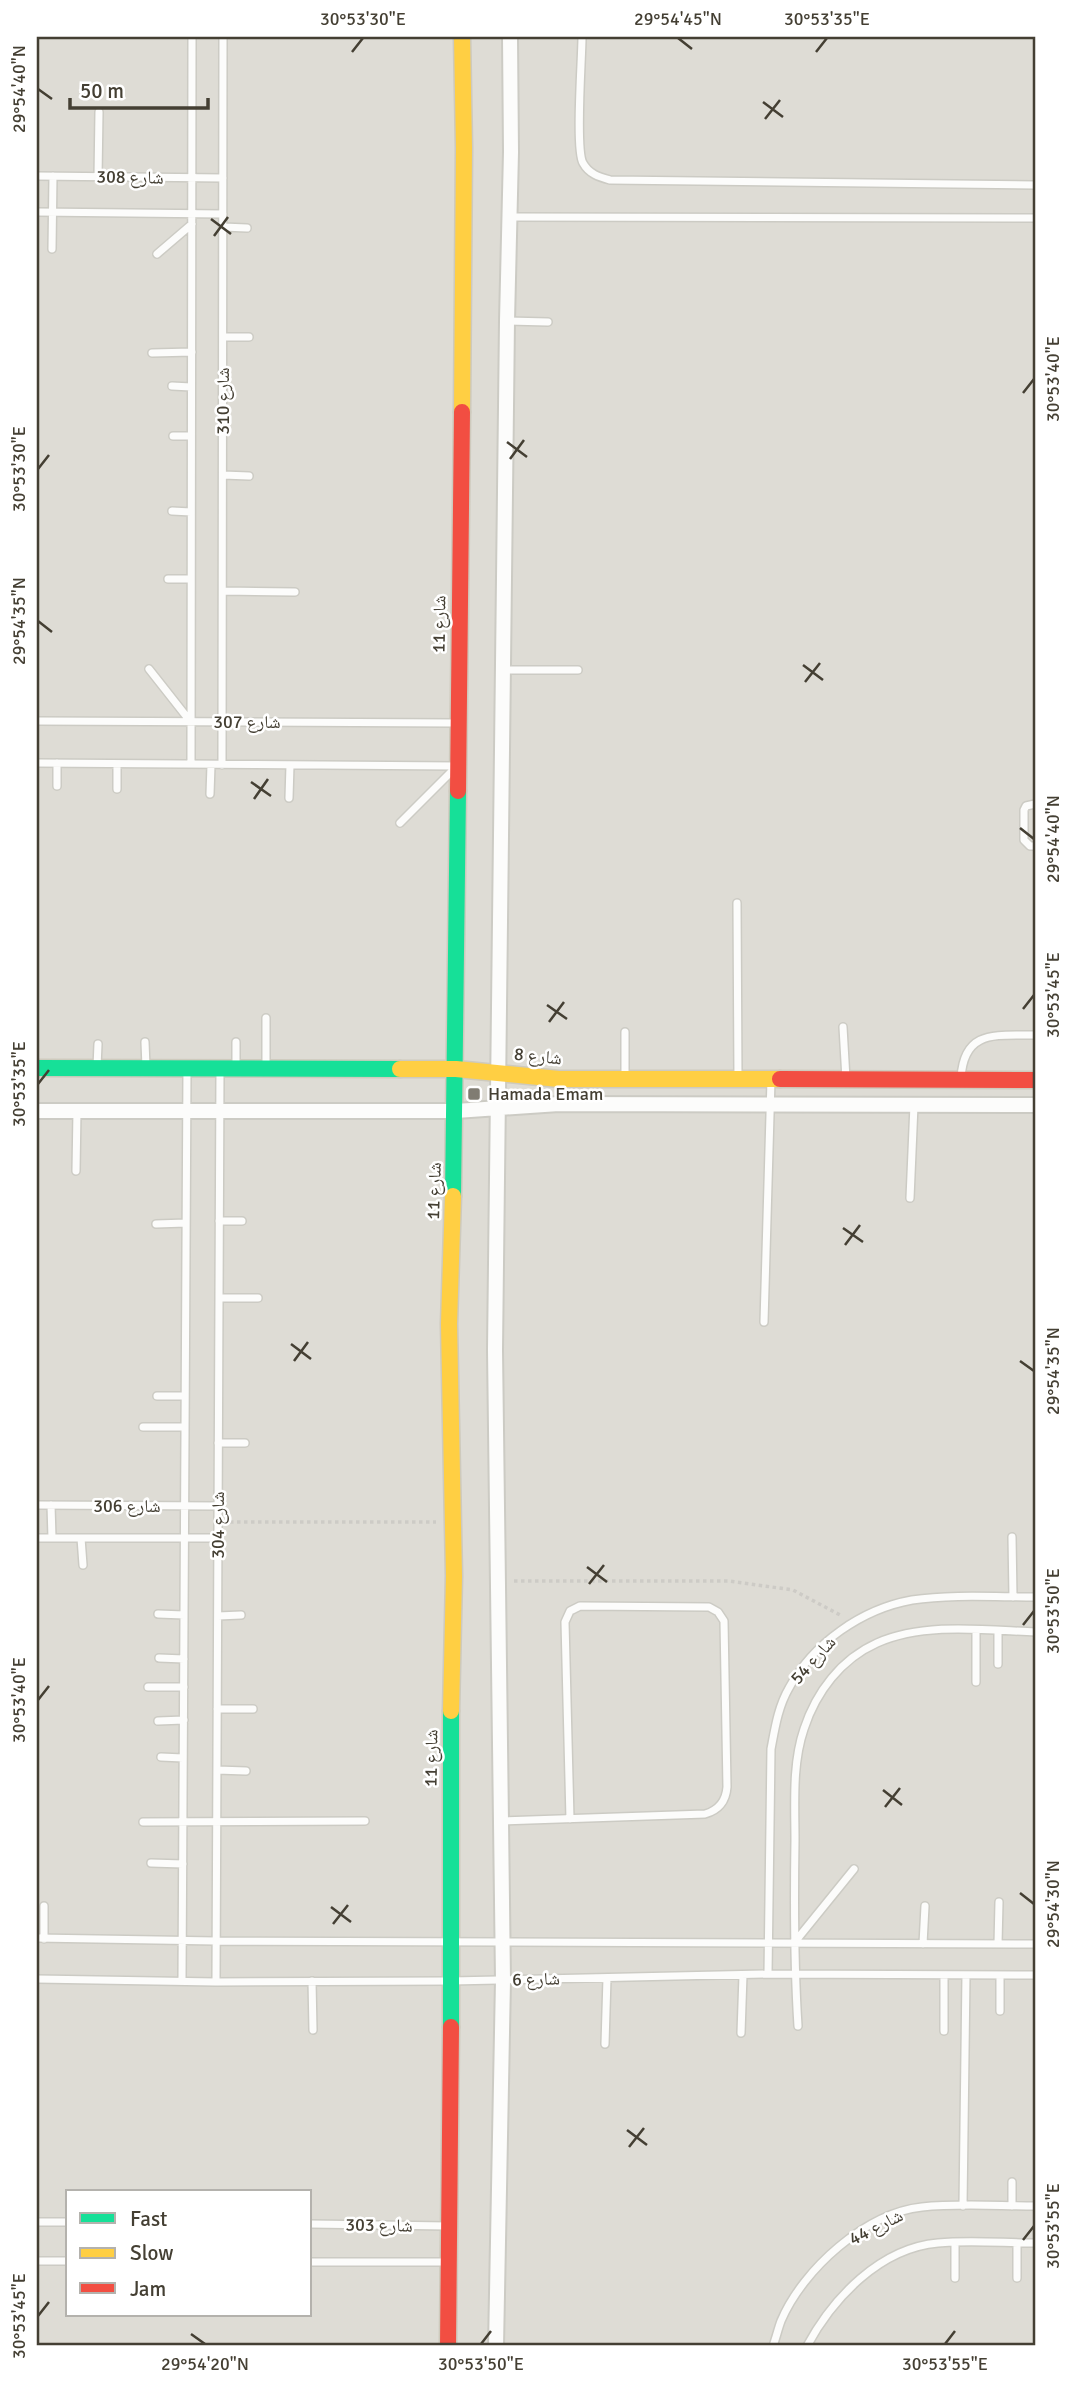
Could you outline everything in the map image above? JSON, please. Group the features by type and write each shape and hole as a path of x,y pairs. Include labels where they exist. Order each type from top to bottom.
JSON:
{"street":[{"name":"شارع 11","path":"448,2346 452,1522 449,1324 456,1111 464,148 462,37"},
{"path":"496,2346 503,1980 495,1350 510,37"},
{"name":"شارع 8","path":"37,1068 456,1069 500,1071 559,1079 1035,1080"},
{"path":"37,1111 456,1111 559,1104 1035,1105"}],"lane":[{"name":"شارع 310","path":"191,764 192,37"},
{"name":"شارع 310","path":"222,765 223,37"},
{"path":"582,37 579,153 590,172 599,178 1035,185"},
{"path":"98,177 99,112"},
{"name":"شارع 308","path":"37,176 223,178"},
{"path":"52,249 53,176"},
{"name":"شارع 308","path":"37,212 223,214"},
{"path":"509,217 1035,218"},
{"path":"157,254 192,224"},
{"path":"223,227 247,228"},
{"path":"507,321 548,322"},
{"path":"223,337 249,337"},
{"path":"152,353 192,352"},
{"path":"172,386 191,387"},
{"path":"173,436 191,436"},
{"path":"223,475 249,476"},
{"path":"172,511 191,512"},
{"path":"169,579 191,579"},
{"path":"223,591 295,592"},
{"path":"149,669 191,722"},
{"path":"503,670 578,670"},
{"name":"شارع 307","path":"37,721 458,723"},
{"path":"37,763 457,766"},
{"path":"57,786 58,763"},
{"path":"117,764 117,789"},
{"path":"211,765 211,794"},
{"path":"289,798 290,765"},
{"path":"400,823 457,766"},
{"path":"1035,804 1026,806 1024,810 1024,840 1030,846 1035,846"},
{"path":"737,903 738,1079"},
{"path":"265,1018 266,1068"},
{"path":"843,1027 846,1080"},
{"path":"625,1032 625,1079"},
{"path":"961,1080 966,1055 974,1044 985,1036 1035,1035"},
{"path":"145,1042 146,1068"},
{"name":"شارع 304","path":"216,1982 220,1111 236,1042"},
{"path":"97,1068 98,1044"},
{"name":"شارع 304","path":"182,1981 187,1068"},
{"path":"764,1322 771,1079"},
{"path":"910,1198 914,1104"},
{"path":"76,1171 77,1111"},
{"path":"219,1221 242,1221"},
{"path":"156,1224 186,1223"},
{"path":"219,1298 258,1298"},
{"path":"157,1396 184,1396"},
{"path":"143,1427 184,1427"},
{"path":"218,1443 245,1443"},
{"name":"شارع 306","path":"37,1505 218,1506"},
{"path":"51,1506 52,1538"},
{"path":"1012,1537 1013,1597"},
{"name":"شارع 306","path":"37,1538 218,1538"},
{"path":"81,1538 83,1564"},
{"name":"شارع 54","path":"768,1974 771,1749 777,1717 789,1687 828,1640 853,1622 885,1606 913,1600 1035,1597"},
{"path":"501,1821 570,1819 705,1814 713,1812 723,1801 727,1787 724,1621 719,1612 709,1607 594,1606 580,1606 570,1611 565,1622 570,1819"},
{"path":"158,1614 184,1615"},
{"path":"218,1616 242,1615"},
{"path":"976,1630 976,1682"},
{"name":"شارع 54","path":"798,2026 794,1943 795,1790 803,1730 815,1703 830,1679 852,1657 878,1643 907,1634 976,1630 1035,1632"},
{"path":"998,1631 998,1664"},
{"path":"159,1658 184,1659"},
{"path":"148,1687 184,1687"},
{"path":"217,1709 253,1709"},
{"path":"158,1721 184,1720"},
{"path":"161,1757 183,1758"},
{"path":"217,1770 246,1771"},
{"path":"144,1822 365,1821"},
{"path":"151,1863 183,1864"},
{"path":"794,1943 854,1869"},
{"path":"998,1944 999,1902"},
{"path":"40,1938 44,1906"},
{"path":"923,1944 925,1906"},
{"name":"شارع 6","path":"40,1938 183,1941 1035,1944"},
{"name":"شارع 6","path":"37,1979 216,1982 451,1981 768,1974 1035,1975"},
{"path":"741,2033 743,1975"},
{"path":"943,1975 944,2031"},
{"path":"962,2206 966,1975"},
{"path":"1000,1975 1000,2011"},
{"path":"605,2044 607,1978"},
{"path":"312,1981 313,2030"},
{"path":"1012,2182 1012,2206"},
{"name":"شارع 44","path":"773,2346 782,2320 797,2293 816,2268 864,2229 892,2215 921,2207 1035,2206"},
{"path":"37,2221 66,2222"},
{"name":"شارع 303","path":"312,2224 449,2226"},
{"name":"شارع 44","path":"807,2346 831,2307 858,2280 882,2263 908,2251 936,2243 1035,2243"},
{"path":"955,2278 956,2243"},
{"path":"1017,2243 1017,2278"},
{"path":"37,2261 66,2261"},
{"name":"شارع 303","path":"312,2262 449,2262"}],"path":[{"path":"218,1522 452,1522"},
{"path":"499,1582 729,1581 793,1590 853,1622"}],"shaded area":[{"path":"37,37 1035,37 1035,2346 37,2346"}],"traffic: fast":[{"path":"453,1196 458,791"},
{"path":"37,1068 400,1069"},
{"path":"451,1711 451,2027"}],"traffic: slow":[{"path":"462,37 462,412"},
{"path":"400,1069 456,1069 559,1079 780,1079"},
{"path":"451,1711 454,1576 449,1324 453,1196"}],"traffic: jam":[{"path":"458,791 462,412"},
{"path":"780,1079 1035,1080"},
{"path":"448,2346 451,2027"}],"place":[{"name":"Hamada Emam","path":"474,1094"}]}
